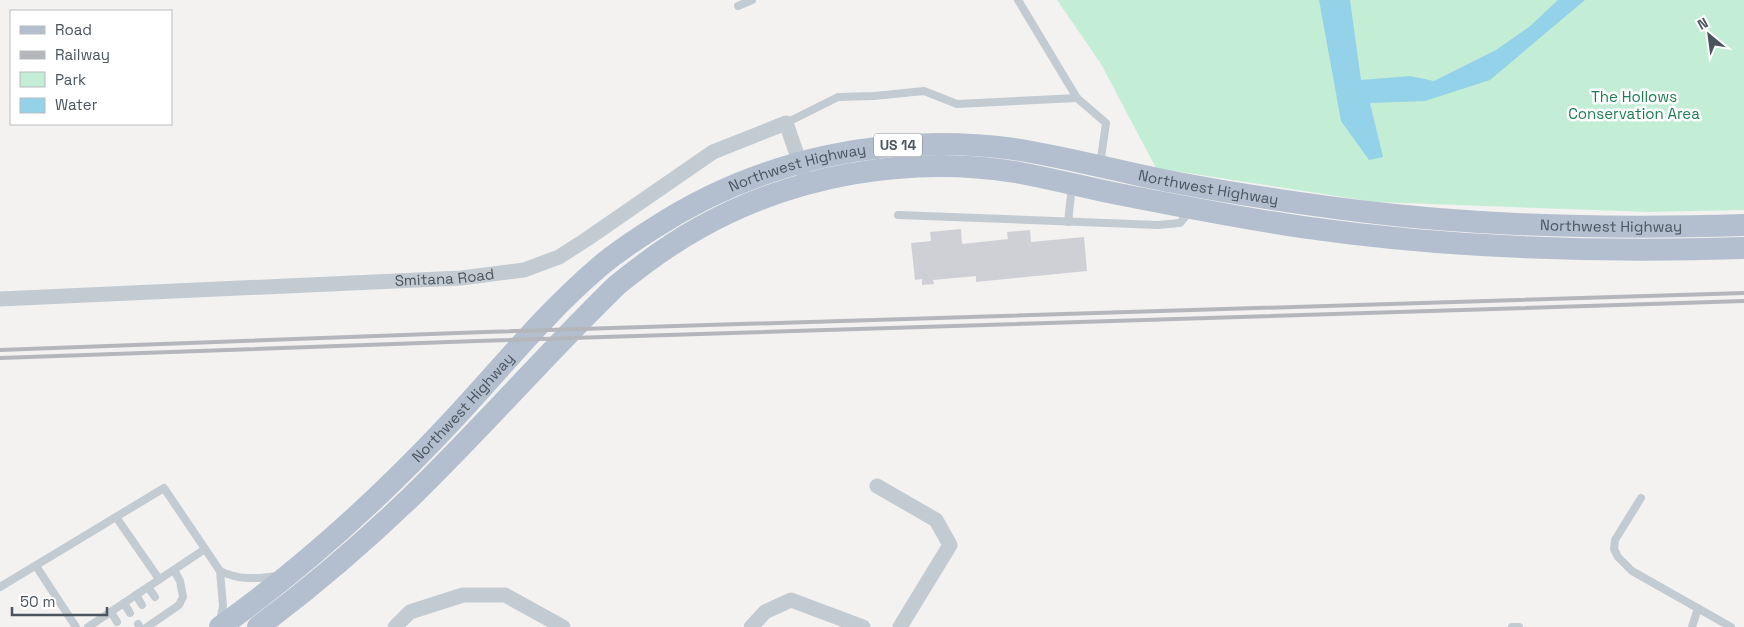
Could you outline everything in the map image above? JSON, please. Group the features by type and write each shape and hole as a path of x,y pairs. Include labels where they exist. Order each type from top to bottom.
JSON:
{"main road":[{"name":"Northwest Highway","path":"258,627 306,591 377,529 617,284 698,228 755,202 838,153 880,146 974,145 1017,150 1249,195 1362,212 1500,223 1587,226 1680,227 1744,225"},
{"name":"Northwest Highway","path":"220,627 325,545 392,483 453,420 540,324 599,267 630,244 687,207 757,176 929,166 1014,172 1192,209 1303,227 1451,243 1588,250 1744,248"}],"street":[{"path":"786,123 803,173"},
{"name":"Smitana Road","path":"0,298 461,278 524,270 559,257 713,152 786,123"},
{"path":"876,486 936,520 950,545 900,627"},
{"path":"395,627 410,612 464,595 505,595 563,627"},
{"path":"752,627 765,612 791,600 863,627"}],"lane":[{"path":"738,6 752,0"},
{"path":"1018,0 1077,98 1106,123 1099,167"},
{"path":"786,123 838,97 874,96 924,91 957,104 1077,98"},
{"path":"1068,222 1072,184"},
{"path":"898,215 1170,224 1182,222 1192,209"},
{"path":"0,587 164,488 220,571 230,576 243,578 289,575"},
{"path":"1641,498 1615,540 1614,549 1618,557 1632,571 1731,627"},
{"path":"116,517 159,580"},
{"path":"88,627 101,624 111,612 205,549"},
{"path":"36,566 76,627"},
{"path":"151,622 164,611 178,605 183,597 180,581 174,570"},
{"path":"220,571 222,606 220,627"},
{"path":"148,587 155,597"},
{"path":"136,595 142,605"},
{"path":"124,603 130,613"},
{"path":"1692,627 1698,608"},
{"path":"111,612 117,622"},
{"path":"1512,627 1520,627"}],"green space":[{"name":"The Hollows Conservation Area","path":"1057,0 1744,0 1744,210 1648,212 1375,202 1156,168 1101,64"}],"water":[{"path":"1319,0 1350,0 1361,80 1410,76 1434,81 1496,50 1529,27 1558,0 1585,0 1490,80 1425,101 1370,103 1383,157 1369,160 1341,121"}],"building":[{"path":"961,229 962,244 1008,239 1007,232 1030,230 1031,242 1084,237 1087,271 976,282 976,276 933,280 934,284 922,285 922,279 915,280 911,243 931,241 930,232"}],"railway":[{"path":"0,350 485,332 1744,293"},
{"path":"0,358 1744,301"}]}
